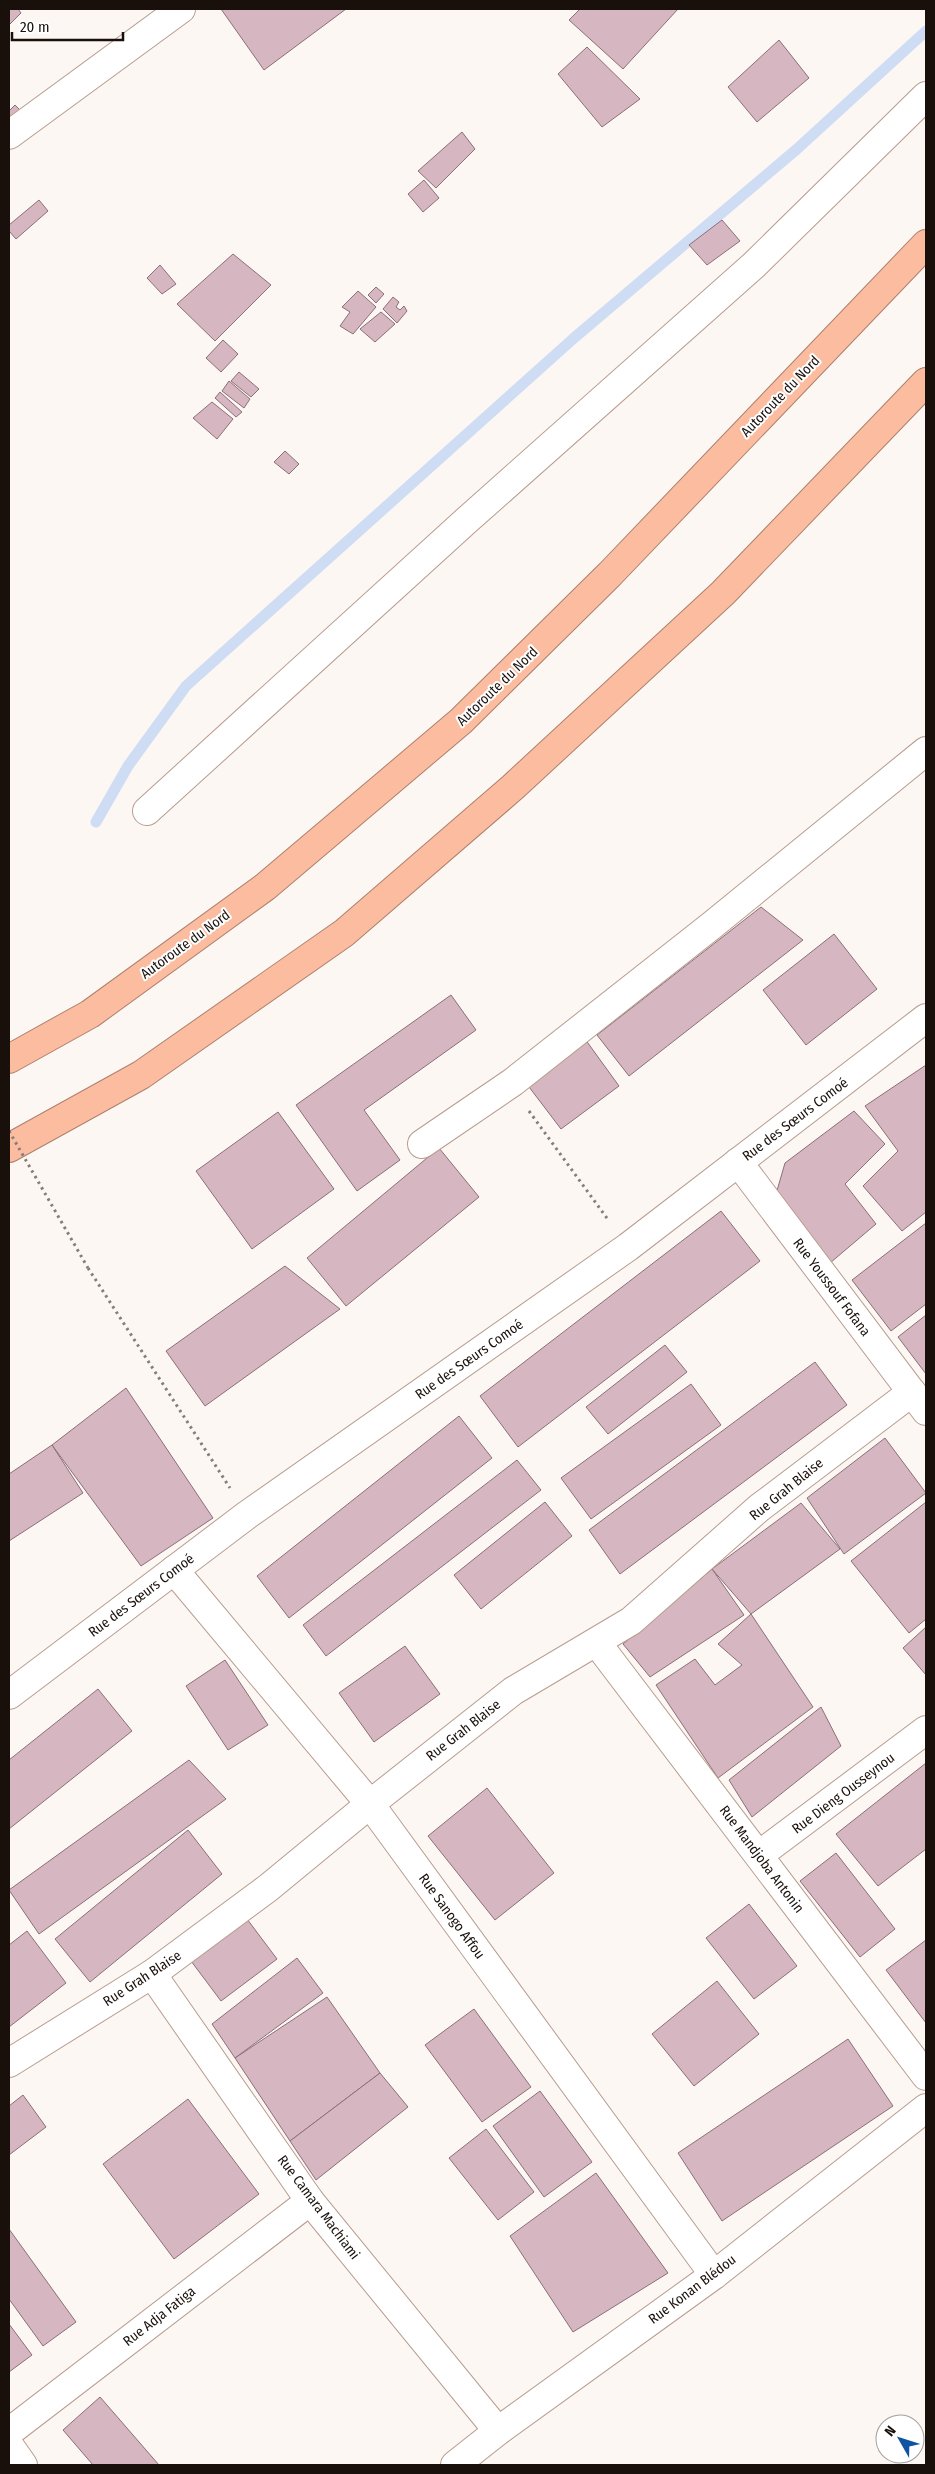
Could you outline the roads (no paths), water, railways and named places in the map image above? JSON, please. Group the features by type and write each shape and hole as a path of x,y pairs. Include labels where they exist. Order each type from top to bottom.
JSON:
{"highway":[{"name":"Autoroute du Nord","path":"9,1059 90,1014 264,887 462,721 610,574 926,244"},
{"path":"9,1148 141,1075 344,932 513,787 723,593 926,382"}],"street":[{"path":"9,135 181,9"},
{"path":"147,812 474,514 754,265 926,96"},
{"path":"422,1144 513,1082 711,926 926,752"},
{"name":"Rue des Sœurs Comoé","path":"9,1695 247,1515 628,1247 926,1018"},
{"name":"Rue Youssouf Fofana","path":"738,1162 919,1402"},
{"name":"Rue Grah Blaise","path":"9,2063 152,1974 268,1888 370,1804 513,1691 631,1621 759,1508 919,1402"},
{"name":"Rue Sanogo Affou","path":"174,1570 370,1804 714,2275"},
{"name":"Rue Mandjoba Antonin","path":"597,1642 926,2076"},
{"name":"Rue Dieng Ousseynou","path":"759,1856 926,1730"},
{"name":"Rue Camara Machiami","path":"152,1974 310,2200 498,2431"},
{"name":"Rue Konan Blédou","path":"455,2465 498,2431 714,2275 926,2108"},
{"name":"Rue Adja Fatiga","path":"9,2432 310,2200"},
{"path":"9,2445 23,2465"}],"waterway":[{"path":"96,822 128,766 186,686 574,338 797,149 926,31"}]}
